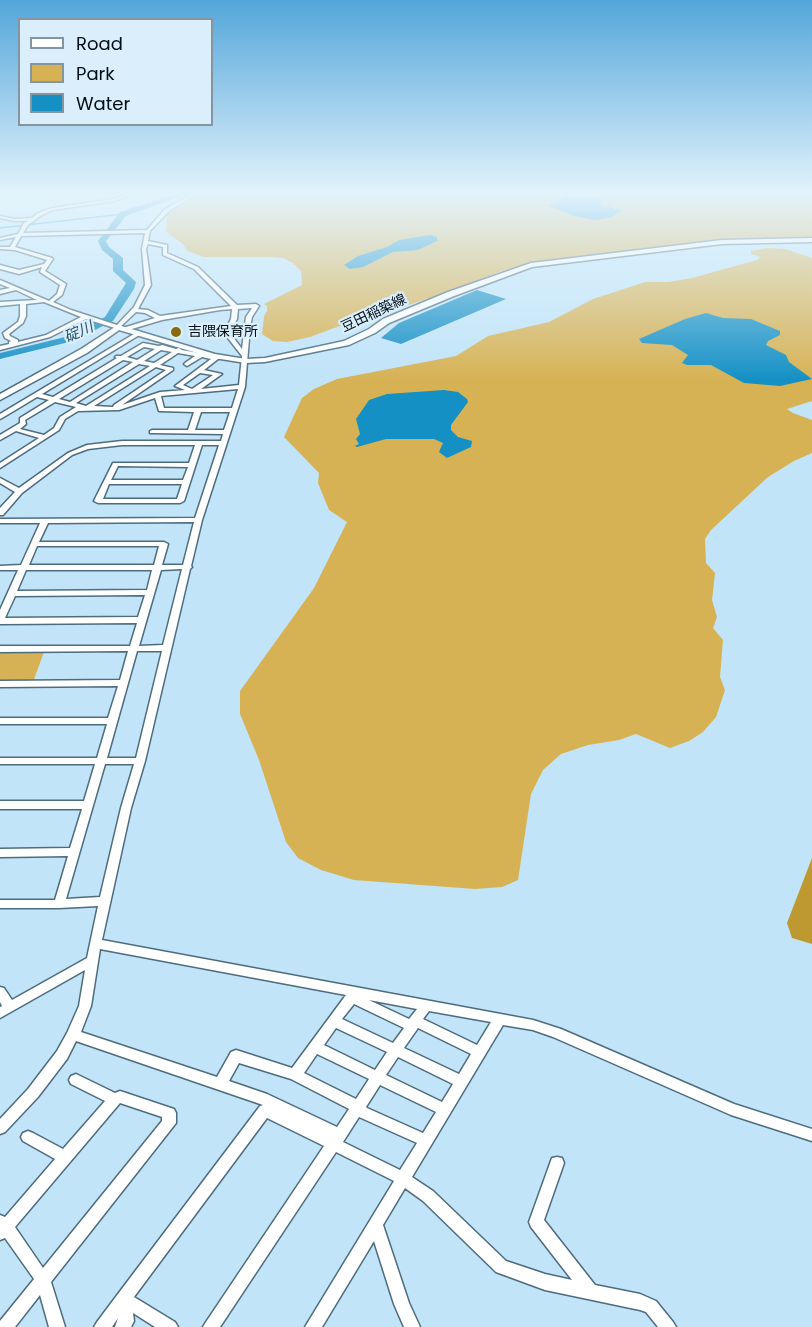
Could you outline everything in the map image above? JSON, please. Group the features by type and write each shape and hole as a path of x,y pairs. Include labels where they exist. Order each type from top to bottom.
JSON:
{"main road":[{"name":"豆田稲築線","path":"118,327 218,358 282,357 346,343 361,337 386,321 531,265 606,256"},
{"path":"0,397 84,351 118,327"}],"street":[{"path":"0,304 47,302 59,295 63,284 42,271 50,259 43,256"},
{"path":"118,327 135,310 148,285 146,256"},
{"path":"169,256 196,268 235,307 234,319 227,333 245,359"},
{"path":"0,267 19,272 45,265"},
{"path":"0,282 85,318 118,327 159,318 256,306 249,316 247,327 242,387 198,520 140,761 126,808 104,901 85,1006 62,1054 33,1093 0,1128"},
{"path":"0,292 15,289"},
{"path":"0,348 16,341 7,337 6,333 20,323 23,316 23,304"},
{"path":"135,310 146,311 159,318"},
{"path":"0,348 48,336 85,318"},
{"path":"0,417 139,333"},
{"path":"0,438 23,424 22,419 145,344 218,358"},
{"path":"70,404 162,347"},
{"path":"0,466 57,429 62,418 76,410 87,408 179,350"},
{"path":"104,354 171,369 111,409"},
{"path":"187,364 201,355"},
{"path":"197,391 178,386 218,358"},
{"path":"197,391 219,374 200,371"},
{"path":"72,374 141,389"},
{"path":"37,395 87,408 111,409 158,395 242,387"},
{"path":"158,395 160,410 234,410"},
{"path":"191,432 198,411"},
{"path":"14,429 45,437"},
{"path":"152,432 227,432"},
{"path":"0,513 19,491 70,454 87,447 122,443 223,443"},
{"path":"98,501 180,501 199,443"},
{"path":"89,521 115,464 192,465"},
{"path":"0,480 19,491"},
{"path":"106,482 186,482"},
{"path":"0,521 198,520"},
{"path":"45,521 0,620 141,620"},
{"path":"34,544 164,544 148,592 59,904"},
{"path":"0,568 188,567"},
{"path":"11,594 148,592"},
{"path":"0,649 167,648"},
{"path":"0,684 123,683"},
{"path":"0,721 113,721"},
{"path":"0,761 140,761"},
{"path":"0,805 88,805"},
{"path":"0,852 74,852"},
{"path":"0,904 104,901"},
{"path":"96,944 354,994 500,1018 557,1033 730,1109 812,1135"},
{"path":"0,992 5,1010 93,960"},
{"path":"294,1075 354,994"},
{"path":"354,994 413,1024 479,1052"},
{"path":"211,1327 335,1138 426,1005"},
{"path":"313,1327 500,1018"},
{"path":"334,1021 461,1081"},
{"path":"73,1035 262,1098 335,1138 428,1196 501,1267 537,1280 651,1306 668,1327"},
{"path":"315,1047 444,1109"},
{"path":"220,1084 236,1056 294,1075 357,1106 362,1112 425,1140"},
{"path":"76,1080 115,1099"},
{"path":"5,1327 43,1280 169,1123 169,1113 120,1097 115,1099 2,1227 43,1280 57,1327"},
{"path":"102,1327 265,1110 335,1138"},
{"path":"28,1137 65,1157"},
{"path":"557,1162 536,1222 591,1292"},
{"path":"375,1223 412,1327"},
{"path":"123,1299 126,1321 123,1327"},
{"path":"123,1299 170,1327"}],"green space":[{"path":"201,256 599,256 536,262 502,271 431,298 310,337 287,342 273,341 262,334 264,316 267,311 267,306 264,304 302,285 301,271 293,263 283,258"},
{"path":"757,256 806,256 812,258 812,401 787,409 812,420 812,453 768,477 711,530 705,539 706,563 715,573 712,600 717,617 713,628 723,640 720,677 725,690 716,717 703,732 689,741 670,748 636,734 561,754 543,770 531,794 518,880 502,887 475,889 354,880 321,870 298,858 286,842 259,760 240,714 240,691 314,588 347,522 329,510 318,483 319,473 284,437 302,398 314,389 337,379 456,356 488,336 549,322 593,299 645,282 668,282 692,278 761,257"},
{"path":"44,652 33,682 0,682 0,653"}],"shaded area":[{"path":"812,858 812,944 792,938 787,923"}],"water":[{"path":"358,256 385,256 363,267 350,269 344,265"},
{"path":"477,290 506,299 401,344 381,338 399,323"},
{"path":"706,313 723,318 751,319 780,331 780,335 768,341 766,345 786,355 789,362 812,379 780,386 744,383 711,365 682,363 688,355 672,345 642,343 639,339 685,319"},
{"path":"444,390 458,392 467,399 468,402 451,425 451,430 458,437 472,441 471,447 447,458 439,452 443,443 434,439 386,439 355,446 359,444 356,439 360,434 356,419 369,400 387,394"}],"waterway":[{"name":"碇川","path":"0,356 69,339 109,319 129,289 131,282 118,271 118,258 115,256"}],"place":[{"name":"吉隈保育所","path":"176,332"}]}
